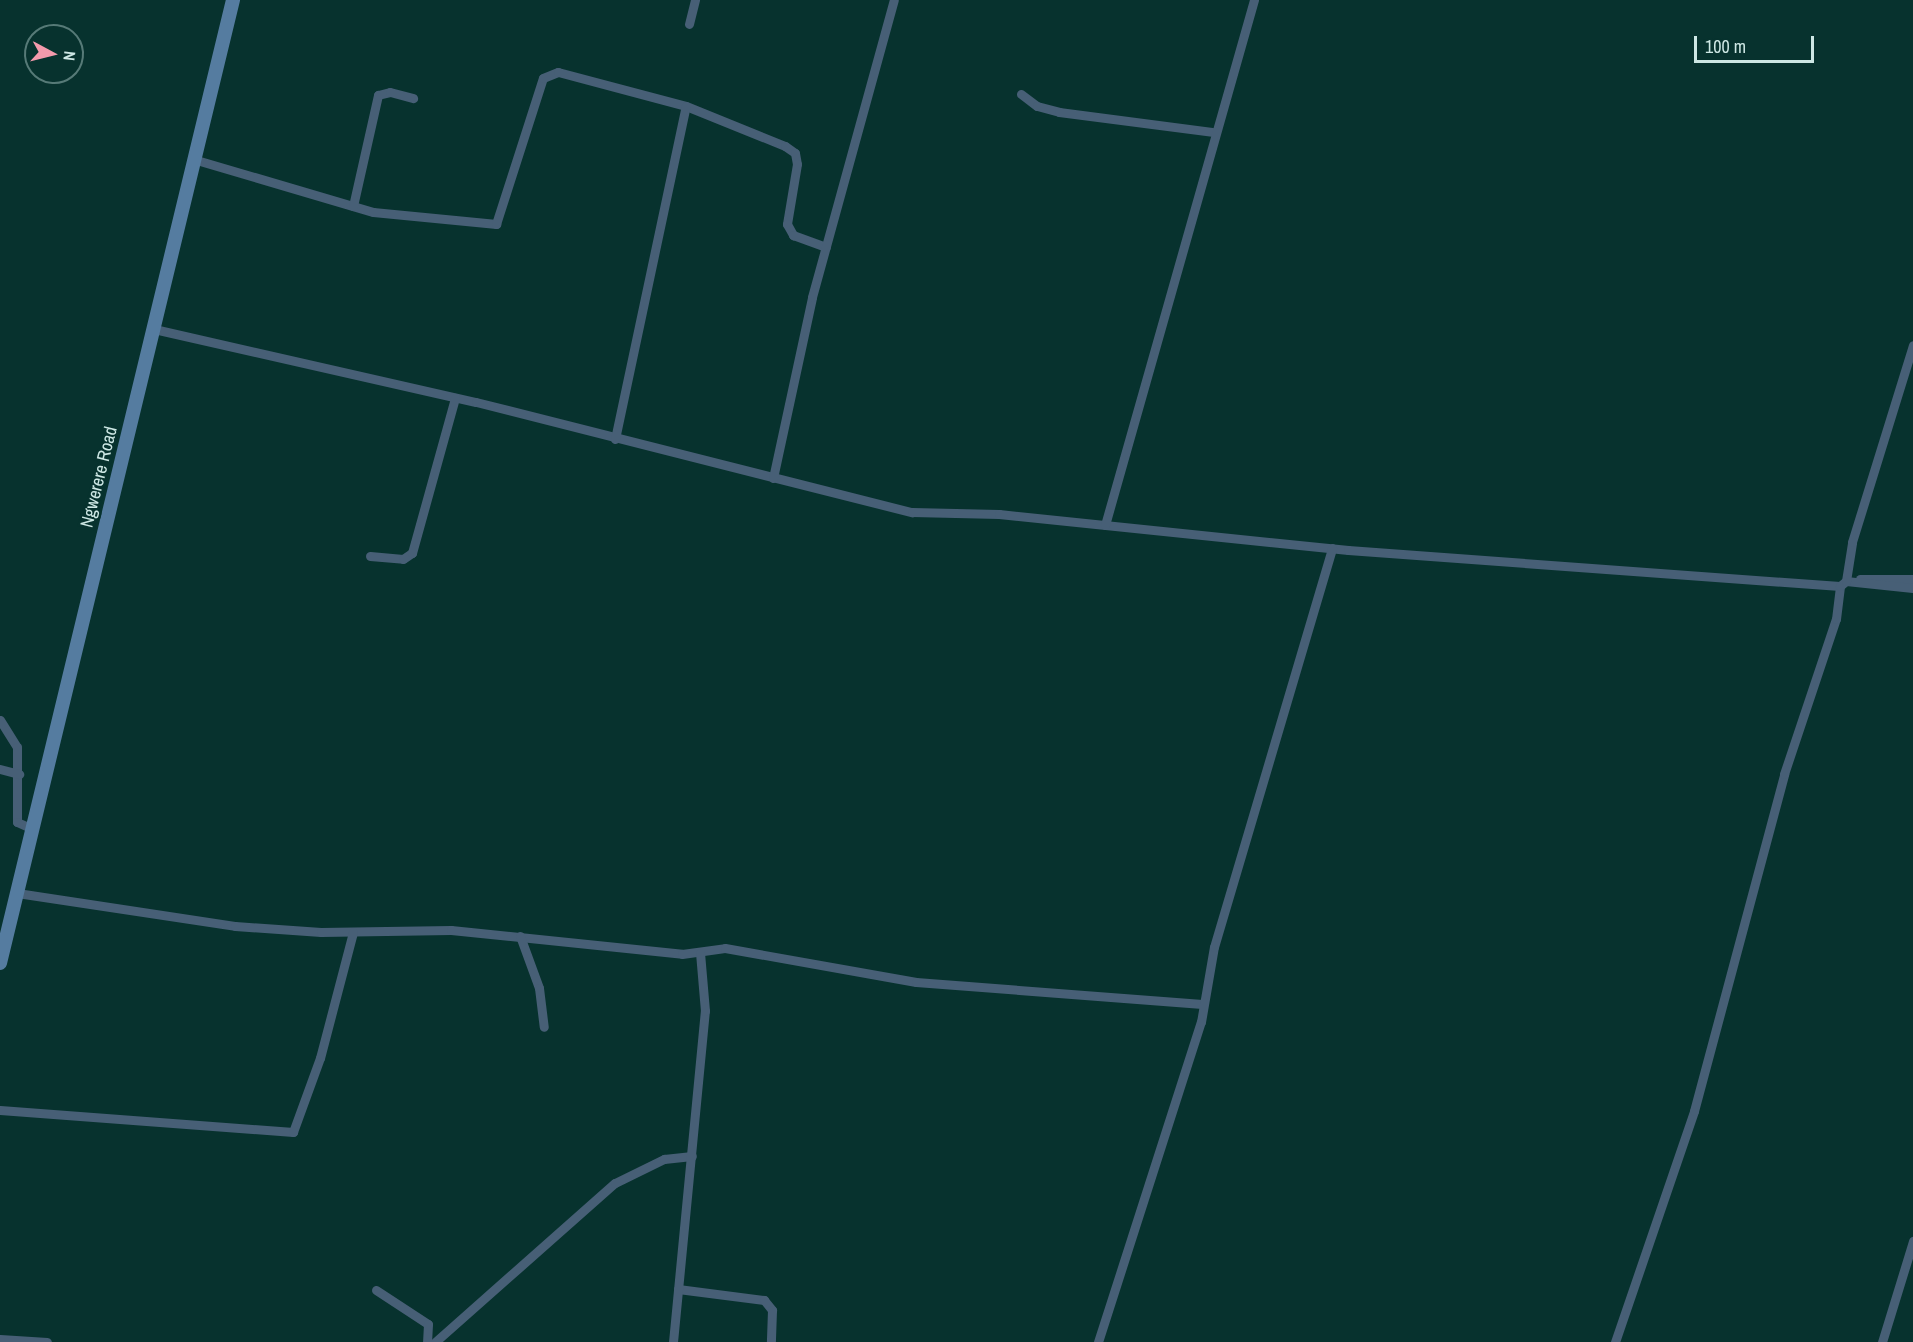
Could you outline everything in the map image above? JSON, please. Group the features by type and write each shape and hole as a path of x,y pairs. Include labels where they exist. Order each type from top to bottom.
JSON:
{"main road":[{"name":"Ngwerere Road","path":"0,963 193,159 234,0"}],"street":[{"path":"689,24 695,0"},
{"path":"773,478 826,247 894,0"},
{"path":"1105,525 1214,132 1254,0"},
{"path":"193,159 353,206 406,219 471,218 496,224 546,74 589,78 686,106 795,153 787,224 793,235 826,247"},
{"path":"353,206 378,96 390,92 413,98"},
{"path":"1021,94 1037,106 1059,112 1214,132"},
{"path":"615,439 686,106"},
{"path":"154,329 455,398 912,512 1105,525 1332,548 1913,588"},
{"path":"1615,1342 1694,1112 1784,774 1836,619 1852,542 1913,345"},
{"path":"370,555 402,559 412,553 455,398"},
{"path":"1098,1342 1189,1062 1202,1004 1332,548"},
{"path":"1843,583 1913,579"},
{"path":"0,720 17,747 19,774 17,822 33,829"},
{"path":"0,769 19,774"},
{"path":"17,893 236,927 353,932 423,929 700,953 725,948 916,982 1202,1004"},
{"path":"0,1110 293,1132 320,1058 353,932"},
{"path":"520,936 539,988 544,1027"},
{"path":"673,1342 705,1011 700,953"},
{"path":"435,1342 615,1184 664,1159 692,1156"},
{"path":"1882,1342 1913,1240"},
{"path":"678,1289 764,1300 772,1310 771,1342"},
{"path":"376,1290 428,1324 427,1342"},
{"path":"0,1339 47,1342"}]}
